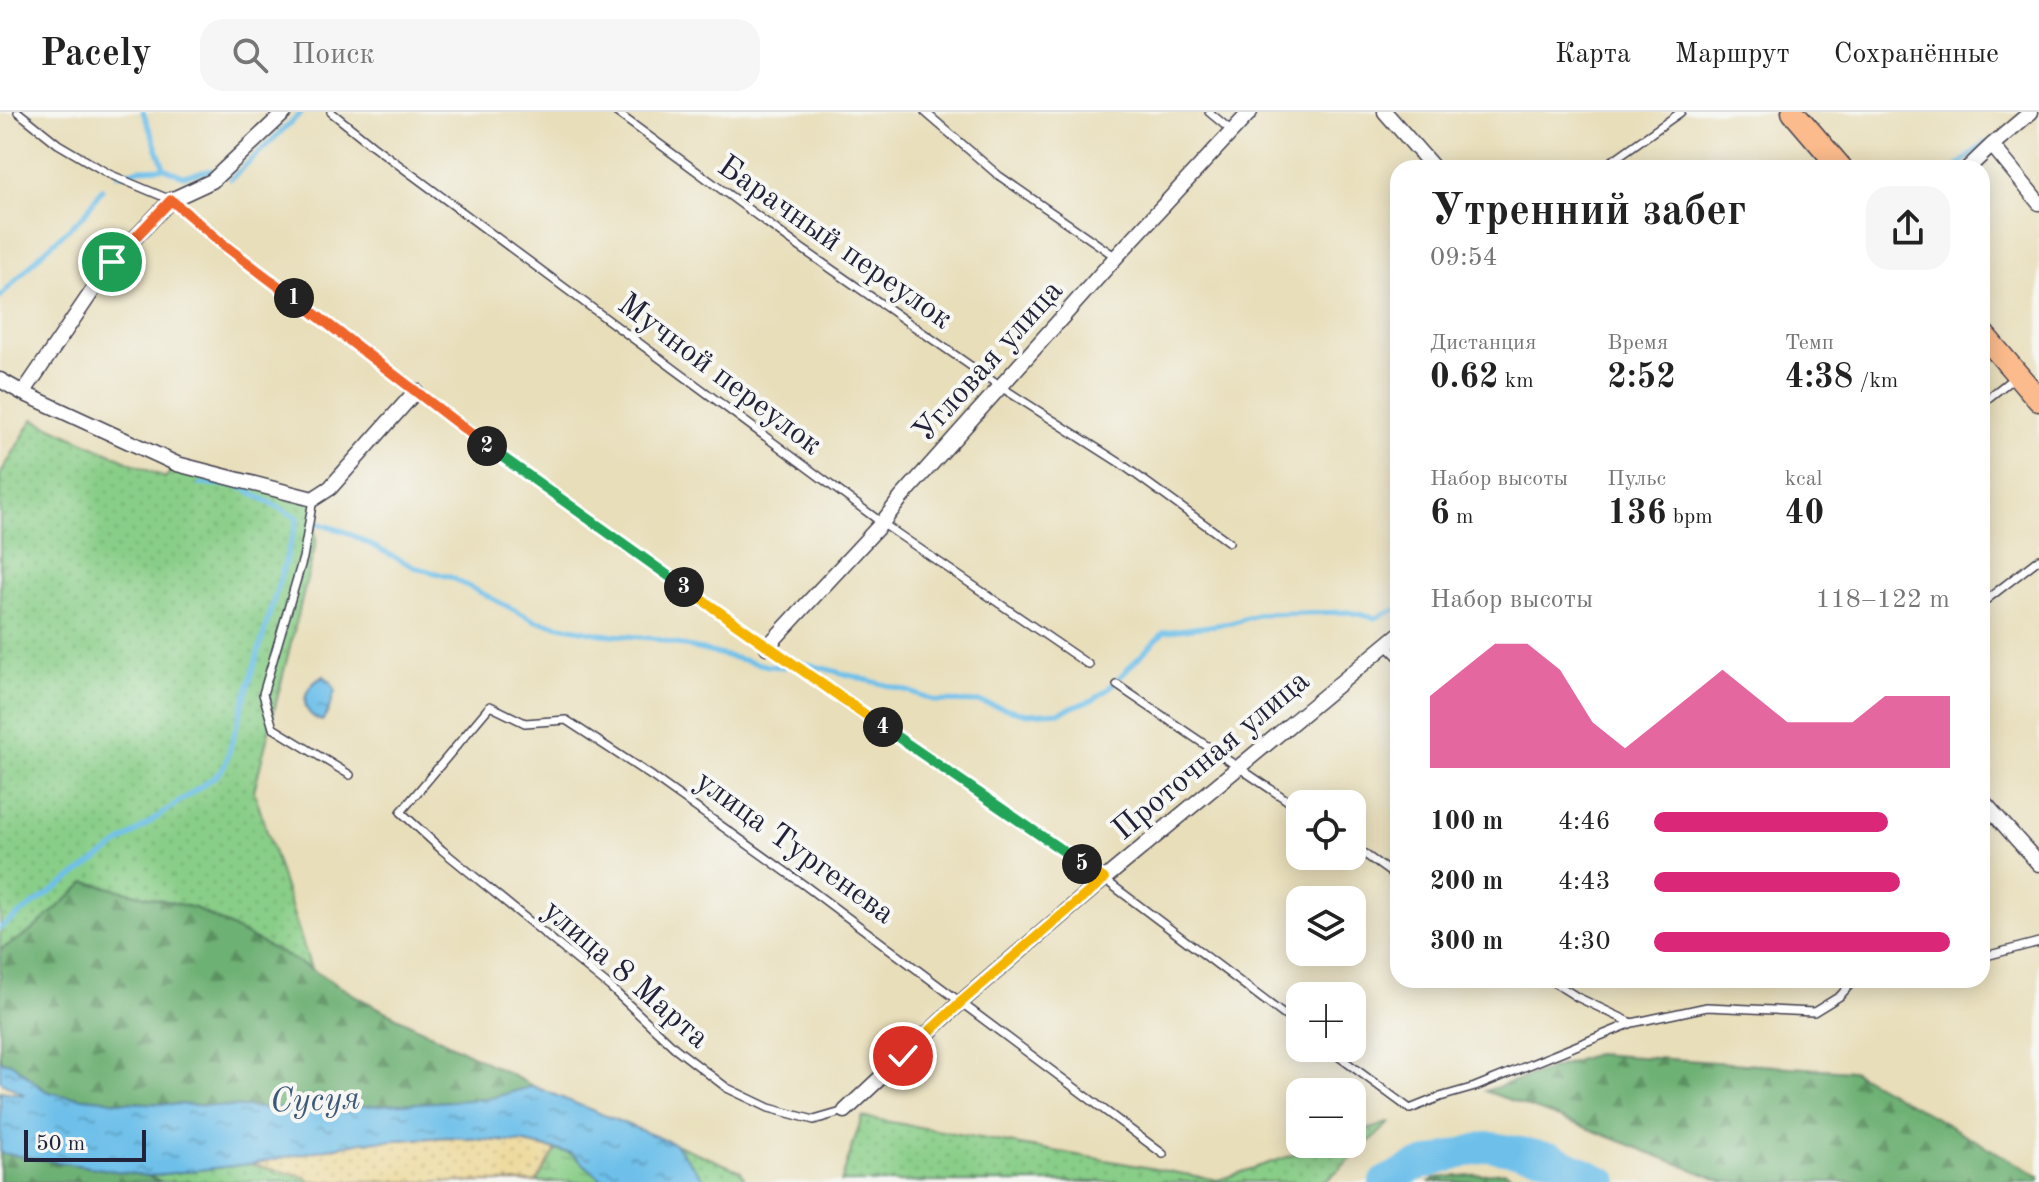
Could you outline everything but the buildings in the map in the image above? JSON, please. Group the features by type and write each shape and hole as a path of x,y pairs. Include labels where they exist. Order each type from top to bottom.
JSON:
{"main road":[{"path":"1793,112 1834,160"},
{"path":"1990,343 2039,400"}],"street":[{"path":"23,393 112,262 171,200 212,181 285,112"},
{"name":"Угловая улица","path":"767,647 1250,112"},
{"path":"1385,112 1427,160"},
{"path":"1976,160 2031,112"},
{"path":"1992,145 2039,203"},
{"path":"0,380 177,464 313,499 330,488 416,391"},
{"name":"Проточная улица","path":"845,1111 961,1002 1390,642"},
{"path":"1990,809 2039,864"}],"lane":[{"path":"18,112 58,144 109,174 171,200 224,245 496,452 767,647 1104,879 1286,1016"},
{"name":"Мучной переулок","path":"331,112 882,523 1089,665"},
{"name":"Барачный переулок","path":"616,112 801,248 1001,387 1120,463 1229,542"},
{"path":"925,112 998,175 1116,257"},
{"path":"1209,112 1233,132"},
{"path":"1613,160 1681,112"},
{"path":"1990,397 2017,375"},
{"path":"313,499 303,558 263,694 273,728 350,775"},
{"path":"1990,597 2039,559"},
{"path":"1117,685 1286,799"},
{"name":"улица Тургенева","path":"401,812 490,706 525,723 566,720 653,777 807,887 1163,1154"},
{"name":"улица 8 Марта","path":"401,812 442,850 610,987 675,1048 727,1088 769,1108 814,1120 845,1111"},
{"path":"1366,855 1390,872"},
{"path":"1990,955 2039,942"},
{"path":"1563,988 1632,1023"},
{"path":"1346,1062 1410,1109 1475,1087 1632,1023 1707,1007 1814,1012 1847,988"}],"green space":[{"path":"33,419 165,478 177,464 313,499 316,543 254,791 311,969 195,908 86,882 30,932 0,950 0,475"},
{"path":"86,882 195,908 363,1000 533,1086 488,1099 314,1109 121,1102 46,1091 11,1063 0,1061 0,950 30,932"},
{"path":"1595,1054 1852,1071 2039,1176 2039,1182 1724,1182 1485,1091"},
{"path":"862,1117 1218,1180 1286,1157 1351,1158 1325,1182 841,1182"},
{"path":"1391,1122 1366,1145 1366,1130"},
{"path":"675,1144 741,1171 746,1182 706,1182"},
{"path":"556,1150 571,1153 605,1182 536,1182"},
{"path":"0,1153 148,1176 161,1182 0,1182"},
{"path":"250,1164 305,1177 312,1182 161,1182 148,1176"},
{"path":"1505,1172 1522,1182 1429,1182 1437,1178"}],"sand":[{"path":"449,1137 525,1143 556,1150 536,1182 312,1182 305,1177 250,1164 362,1142"}],"water":[{"path":"324,676 335,691 322,721 308,712 305,699 311,686"},
{"path":"0,1061 11,1063 46,1091 121,1102 314,1109 488,1099 533,1086 675,1144 706,1182 605,1182 571,1153 525,1143 449,1137 362,1142 250,1164 148,1176 0,1153 0,1091 25,1095 0,1081"}],"waterway":[{"path":"143,112 164,167"},
{"path":"231,179 302,112"},
{"path":"1965,160 1985,143"},
{"path":"118,175 140,169 164,168 183,176 211,170"},
{"path":"0,297 84,215 102,189"},
{"path":"0,928 217,775 225,765 298,518 237,485 200,484"},
{"path":"318,523 346,532 414,567 450,577 536,621 601,634 652,638 768,666 808,664 936,701 980,702 1027,714 1060,712 1094,699 1107,690 1164,632 1231,623 1260,614 1349,612 1375,618 1390,612"},
{"name":"Сусуя","path":"1384,1182 1414,1167 1487,1146 1553,1158 1604,1182"}],"route":[{"path":"112,262 171,200 224,245 496,452 767,647 1104,879 903,1056"}]}
